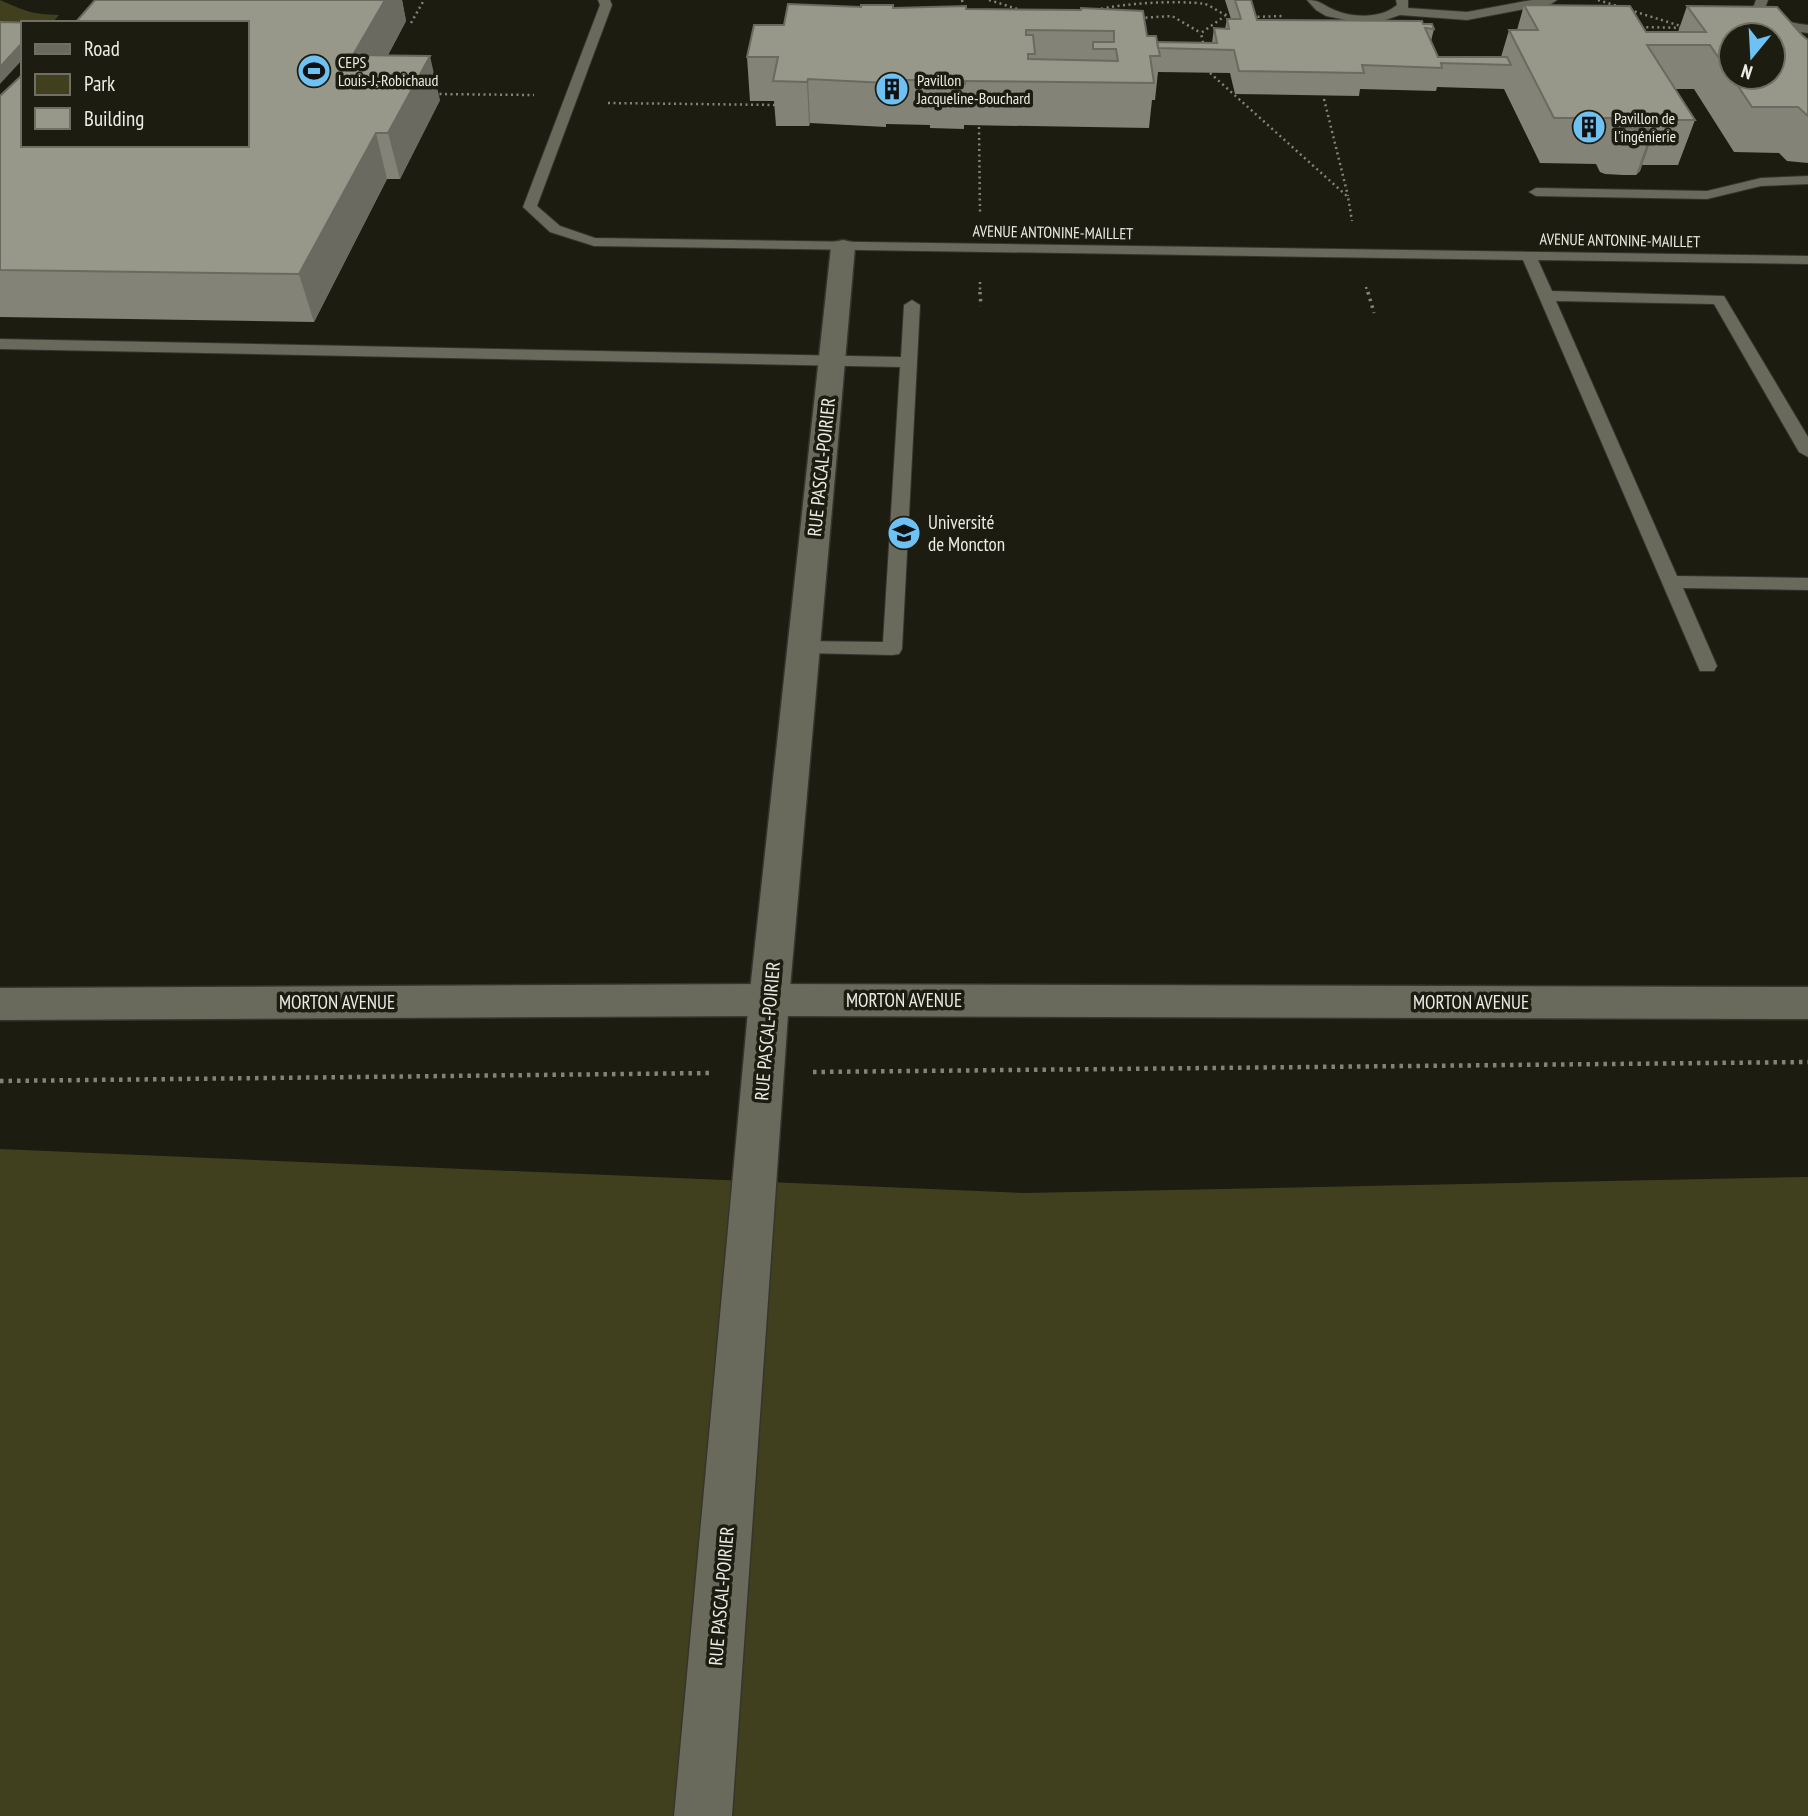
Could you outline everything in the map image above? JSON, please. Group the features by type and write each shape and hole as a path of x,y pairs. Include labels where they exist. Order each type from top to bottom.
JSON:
{"street":[{"name":"RUE PASCAL-POIRIER","path":"703,1816 769,1000 843,247"},
{"name":"MORTON AVENUE","path":"0,1004 769,1000 1808,1003"}],"lane":[{"name":"AVENUE ANTONINE-MAILLET","path":"604,0 606,5 530,208 555,229 594,242 1808,260"},
{"path":"1312,0 1324,10 1350,18 1379,18 1401,6 1467,16 1551,0"},
{"path":"1744,0 1761,1 1759,8 1773,20 1808,29"},
{"path":"1536,192 1707,195 1761,182 1808,180"},
{"path":"1529,256 1707,666"},
{"path":"1546,296 1719,299 1808,452"},
{"path":"804,647 892,649 912,305"},
{"path":"0,344 908,362"},
{"path":"1671,582 1808,584"}],"path":[{"path":"411,23 424,0"},
{"path":"962,0 965,13"},
{"path":"989,0 1034,14"},
{"path":"1002,16 1014,0"},
{"path":"1084,14 1123,2 1204,3 1225,16 1230,16"},
{"path":"1134,18 1172,16 1201,33 1205,55"},
{"path":"1201,33 1225,16"},
{"path":"1246,17 1288,16"},
{"path":"1210,73 1348,197"},
{"path":"1324,99 1348,197 1356,254"},
{"path":"0,1081 1808,1062"}],"green space":[{"path":"0,0 28,11 59,15 54,21 21,21 21,28 0,81"},
{"path":"0,1149 1024,1193 1808,1177 1808,1816 0,1816"}],"building":[{"path":"95,0 385,0 353,55 430,56 388,133 376,133 299,274 0,270 0,96 21,76 21,147 248,147 248,21 77,21"},
{"path":"1235,0 1251,0 1257,20 1422,21 1423,24 1432,24 1434,29 1425,28 1438,57 1507,57 1511,65 1441,63 1442,68 1362,65 1364,73 1239,71 1234,50 1158,48 1157,42 1217,43 1214,28 1229,29 1227,19 1241,19"},
{"path":"788,4 1143,11 1147,36 1156,36 1160,56 1150,56 1154,83 965,81 965,84 930,83 930,80 886,80 886,83 808,79 807,82 773,81 778,57 747,57 754,25 784,25","holes":["1026,30 1114,31 1114,42 1093,42 1093,49 1116,49 1118,61 1028,59 1028,54 1035,54 1033,35 1026,35"]},
{"path":"1524,5 1630,6 1646,32 1706,32 1687,6 1777,7 1808,40 1808,116 1798,107 1752,107 1741,91 1787,91 1787,21 1717,21 1717,55 1710,45 1647,45 1695,120 1627,120 1653,123 1656,126 1652,129 1621,128 1615,126 1611,118 1554,118 1509,30 1538,30"},
{"path":"0,22 21,23 21,44 0,67"}],"place":[{"name":"CEPS Louis-J.-Robichaud","path":"314,71"},
{"name":"Pavillon Jacqueline-Bouchard","path":"892,89"},
{"name":"Pavillon de l'ingénierie","path":"1589,127"},
{"name":"Université de Moncton","path":"904,533"}]}
